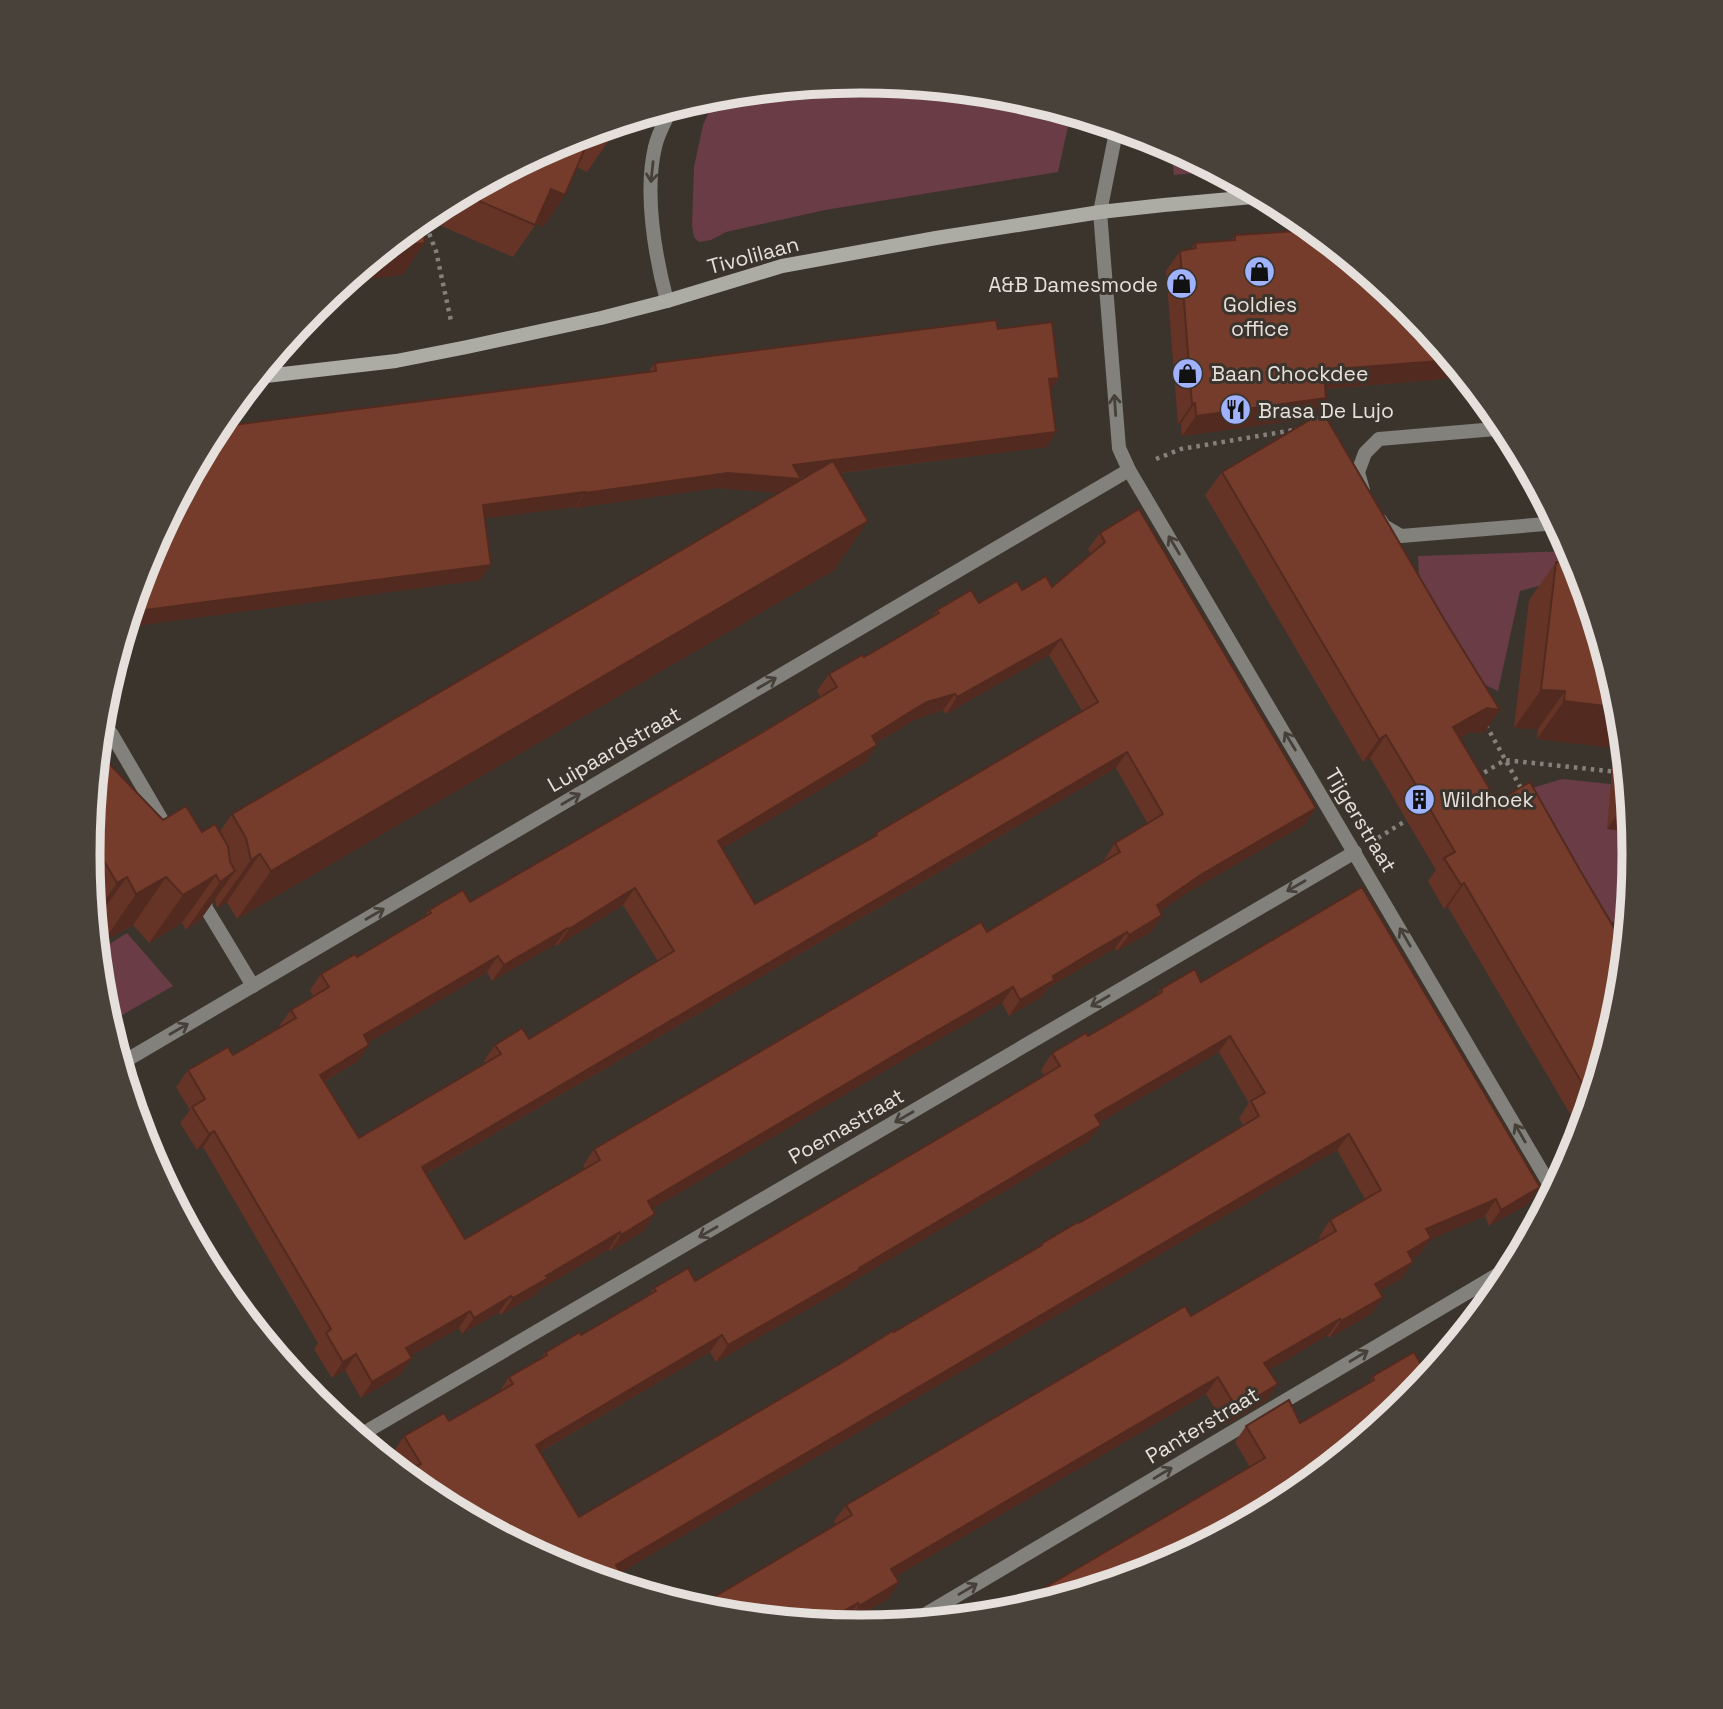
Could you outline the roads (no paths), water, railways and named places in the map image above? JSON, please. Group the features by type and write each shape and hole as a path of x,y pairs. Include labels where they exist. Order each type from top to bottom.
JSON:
{"main road":[{"name":"Tivolilaan","path":"270,376 396,361 457,349 601,318 782,266 1100,212 1246,198"}],"street":[{"path":"667,118 655,144 650,177 659,271 667,301"},
{"name":"Tijgerstraat","path":"1115,136 1100,212 1119,448 1129,470 1549,1183"},
{"path":"1494,429 1379,439 1365,453 1358,472 1369,505 1384,526 1401,536 1548,524"},
{"name":"Luipaardstraat","path":"128,1059 1129,470"},
{"path":"111,733 177,846"},
{"name":"Poemastraat","path":"365,1432 1355,852"},
{"path":"197,880 204,891 206,908 253,986"},
{"name":"Panterstraat","path":"927,1613 1498,1273"}],"place":[{"name":"Goldies office","path":"1260,272"},
{"name":"A&B Damesmode","path":"1181,284"},
{"name":"Baan Chockdee","path":"1188,373"},
{"name":"Brasa De Lujo","path":"1235,410"},
{"name":"Wildhoek","path":"1419,799"}]}
